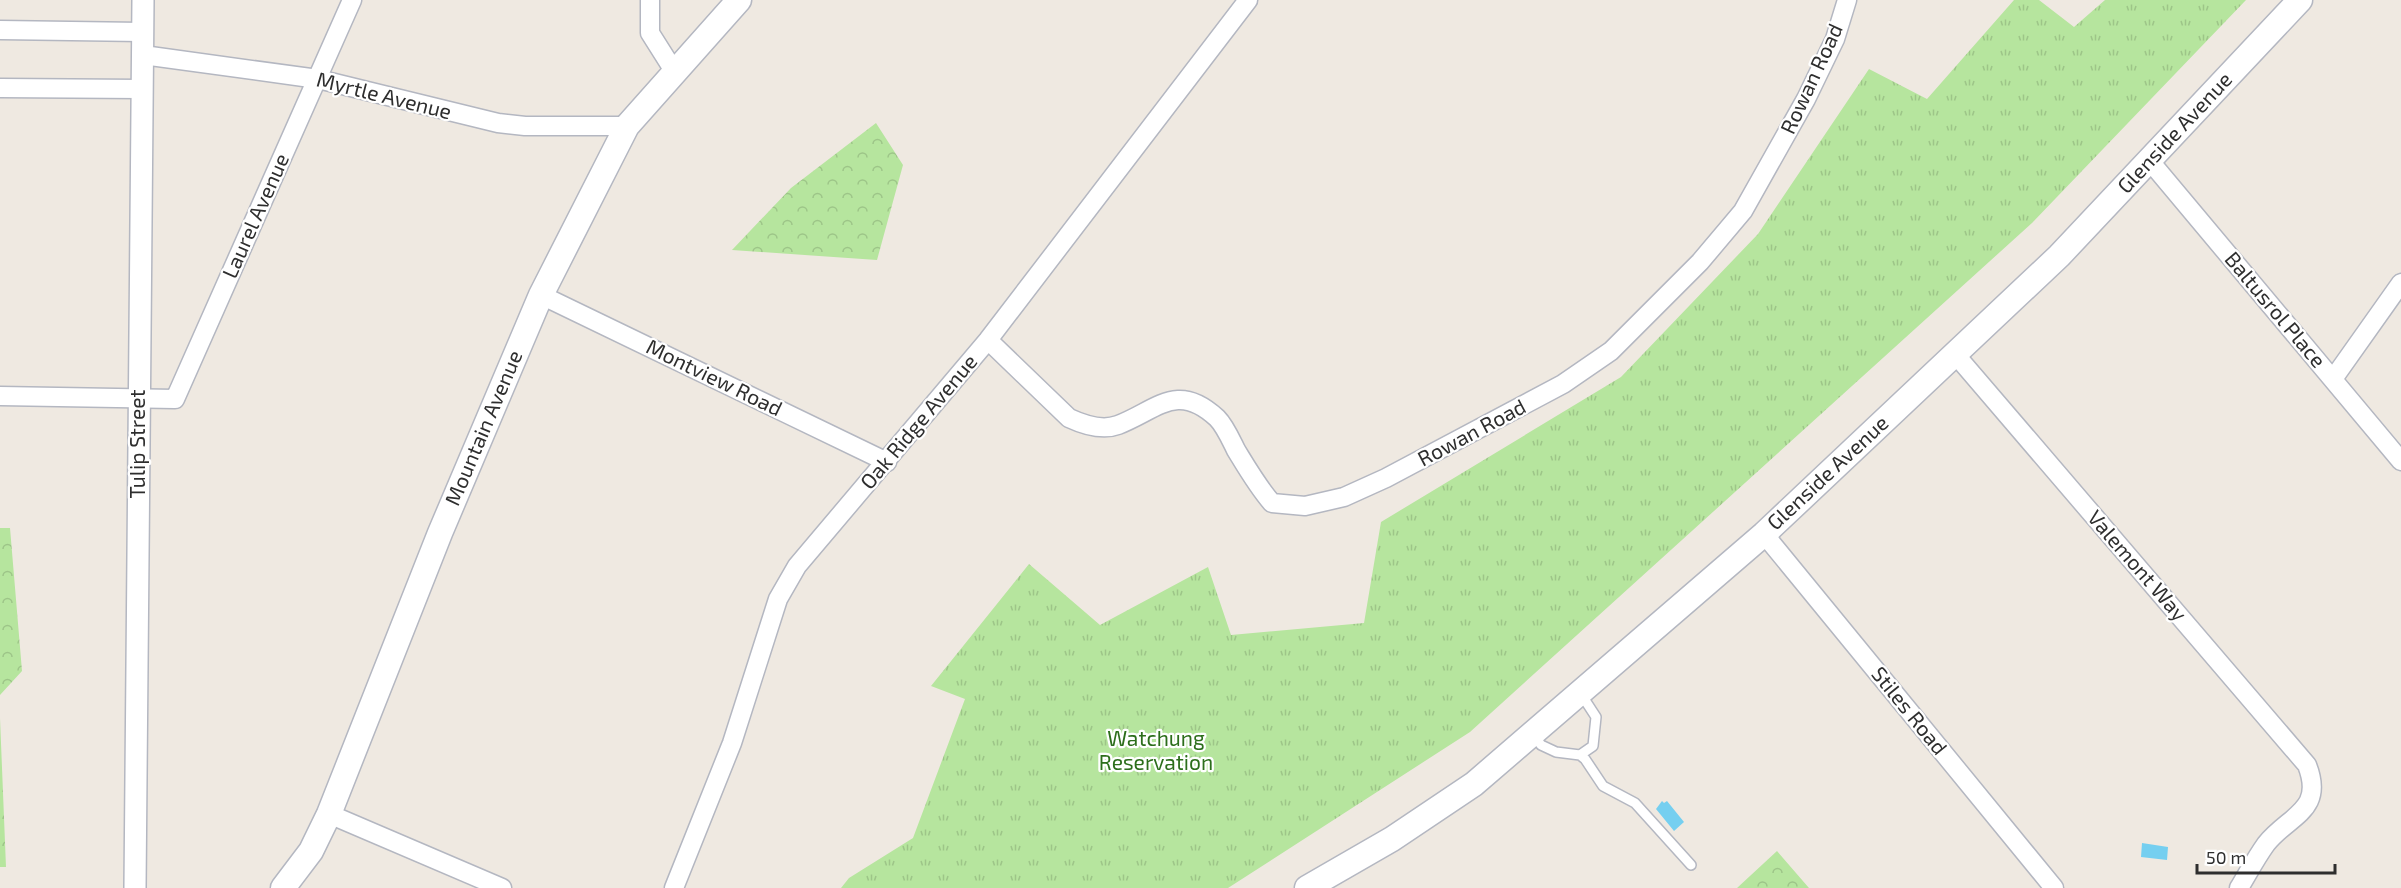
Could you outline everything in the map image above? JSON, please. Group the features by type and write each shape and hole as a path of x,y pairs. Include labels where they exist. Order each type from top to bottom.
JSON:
{"main road":[{"name":"Mountain Avenue","path":"283,888 311,851 329,814 440,532 541,295 627,126 739,0"},
{"name":"Glenside Avenue","path":"1307,888 1436,811 1474,784 1764,534 2059,256 2300,0"}],"street":[{"name":"Tulip Street","path":"135,888 143,0"},
{"name":"Laurel Avenue","path":"138,399 175,399 352,0"},
{"path":"650,0 650,33 674,71"},
{"name":"Oak Ridge Avenue","path":"674,888 732,743 778,599 796,566 887,462 988,340 1248,0"},
{"name":"Rowan Road","path":"988,340 1069,418 1084,425 1116,426 1165,401 1178,398 1198,405 1218,419 1260,489 1272,503 1305,506 1344,497 1386,478 1563,384 1611,351 1645,320 1743,211 1806,99 1835,39 1847,0"},
{"path":"0,30 142,32"},
{"name":"Myrtle Avenue","path":"143,55 318,79 498,123 525,126 627,126"},
{"path":"0,88 142,89"},
{"name":"Baltusrol Place","path":"2149,160 2401,461"},
{"path":"2333,379 2401,283"},
{"name":"Montview Road","path":"541,295 887,462"},
{"name":"Valemont Way","path":"1955,354 2303,759 2312,782 2310,800 2306,808 2268,842 2239,888"},
{"path":"0,396 116,396 138,399"},
{"name":"Stiles Road","path":"1764,534 2054,888"},
{"path":"329,814 502,888"}],"lane":[{"path":"1533,733 1541,745 1556,752 1580,755 1593,746 1596,717 1580,692"},
{"path":"1580,755 1603,786 1621,798 1628,798 1635,803 1691,865"}],"green space":[{"name":"Watchung Reservation","path":"2014,0 2039,0 2074,27 2105,0 2246,0 2032,223 1470,732 1228,888 841,888 849,878 913,838 965,699 931,686 1029,564 1100,625 1208,567 1231,635 1364,623 1381,522 1621,377 1758,234 1869,69 1927,99"},
{"path":"876,123 903,165 877,260 732,250 791,188"},
{"path":"0,528 10,528 22,671 0,695"},
{"path":"0,718 6,867 0,867"},
{"path":"1777,851 1809,888 1737,888"}],"water":[{"path":"1662,801 1664,803 1667,801 1684,822 1674,831 1656,809"},
{"path":"2142,843 2168,847 2167,860 2141,857"}]}
